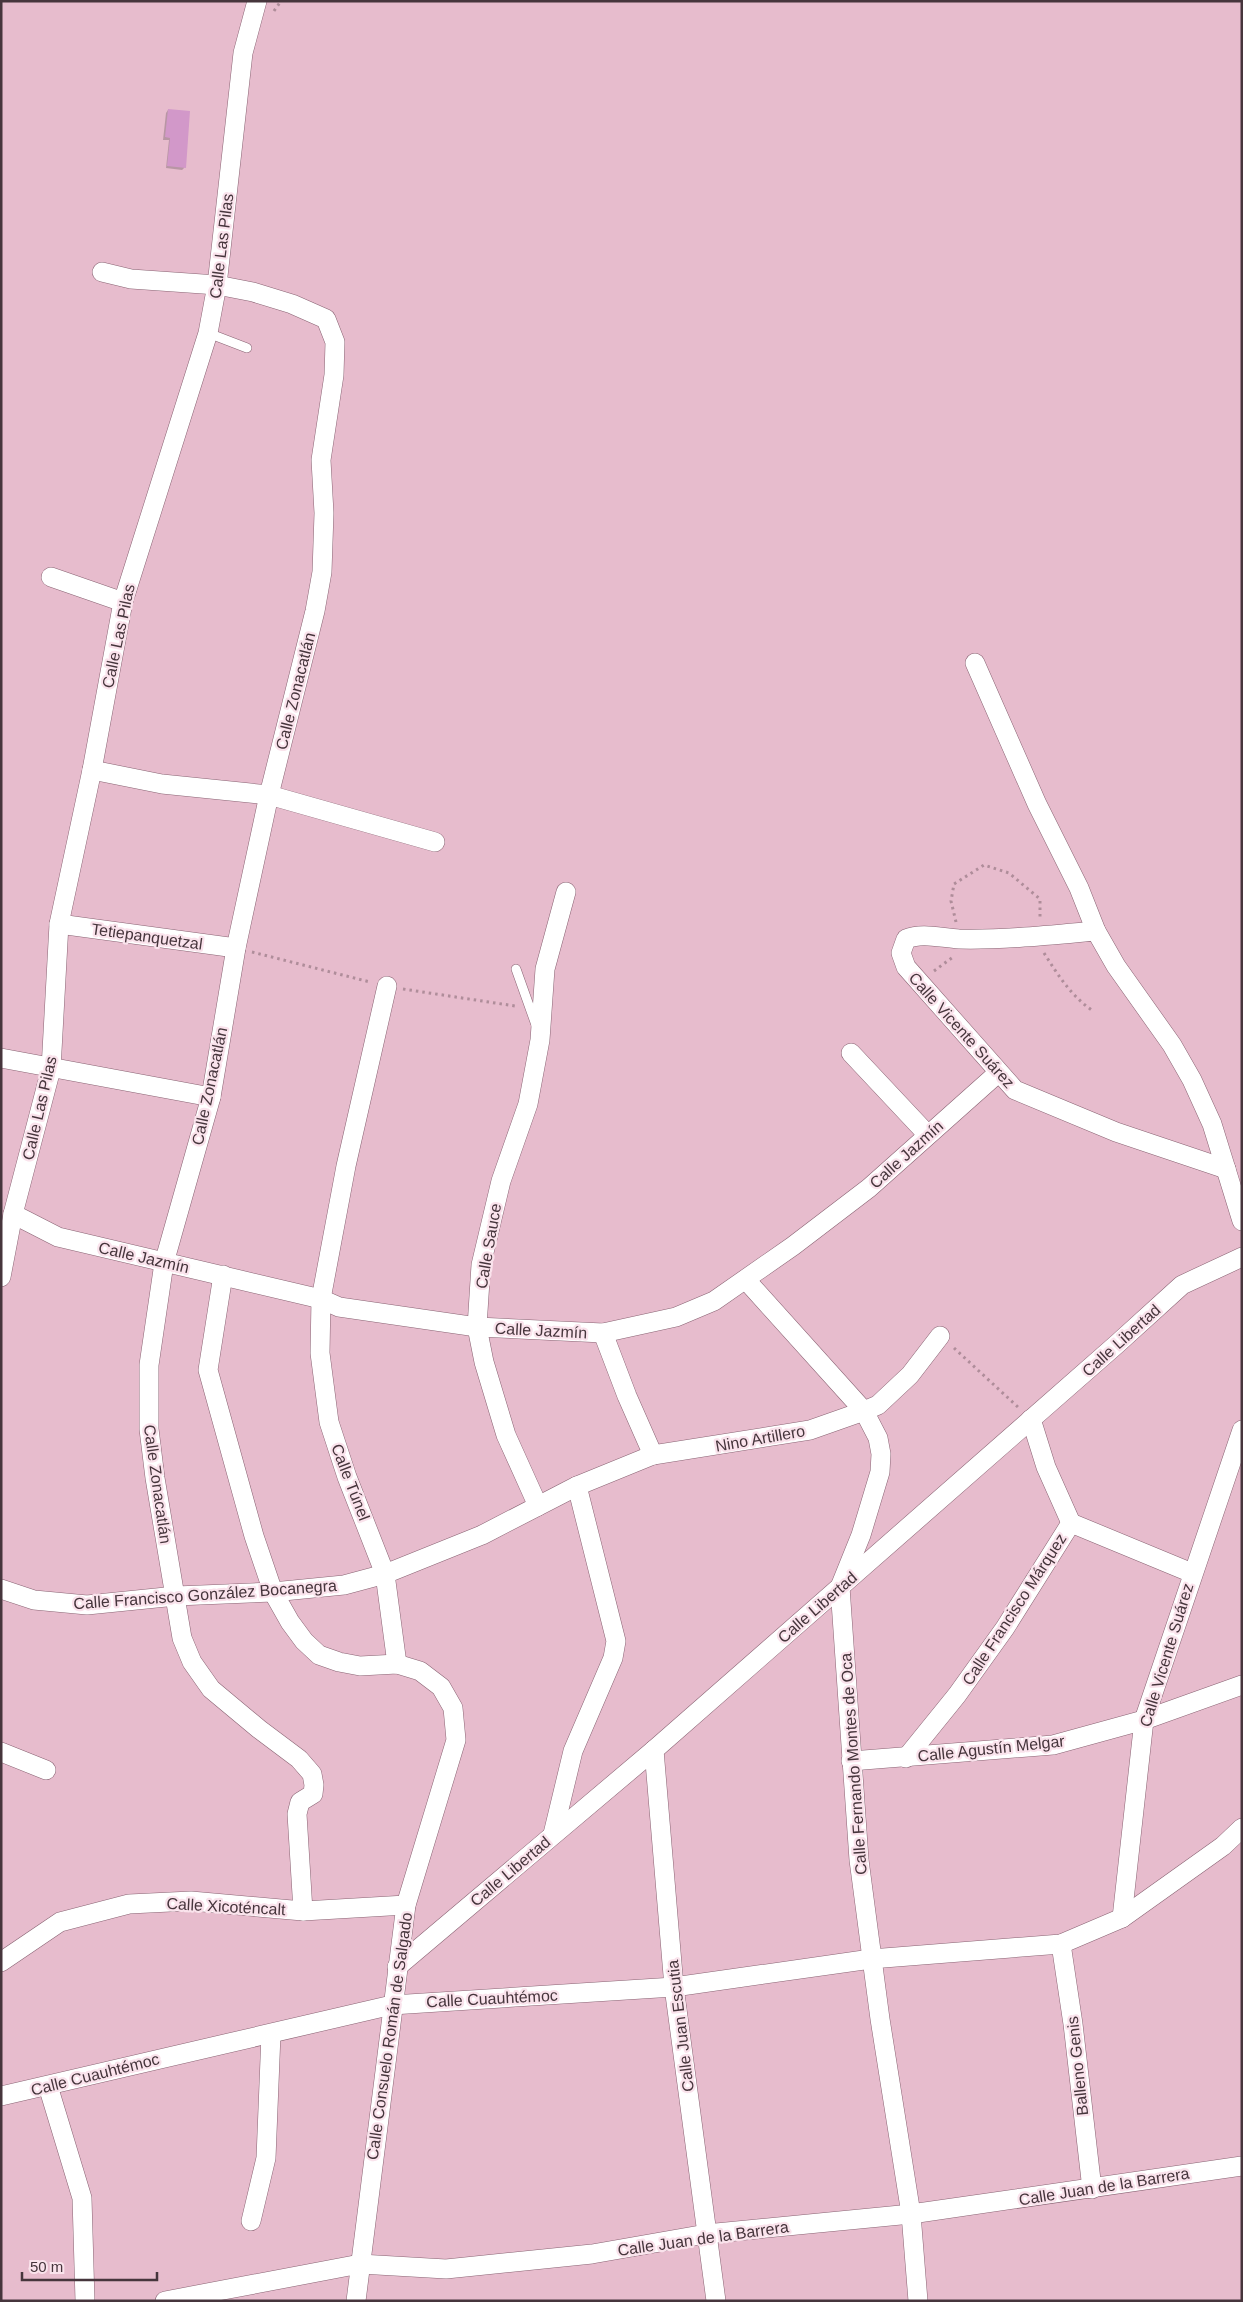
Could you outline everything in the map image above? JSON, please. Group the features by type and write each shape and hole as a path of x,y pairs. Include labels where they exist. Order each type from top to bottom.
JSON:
{"street":[{"name":"Calle Las Pilas","path":"1,1277 13,1214 51,1069 59,924 92,770 123,602 208,333 217,285 243,52 257,1"},
{"name":"Calle Zonacatlán","path":"102,272 131,279 217,285 253,292 292,304 326,319 335,342 334,375 321,460 324,514 322,572 315,611 269,795 236,948 211,1097 164,1263 149,1365 149,1429 156,1488 182,1638 192,1662 211,1688 259,1729 299,1758 312,1774 313,1794 300,1802 297,1814 303,1911"},
{"path":"51,578 123,602"},
{"path":"975,663 1037,804 1079,888 1096,931 1116,966 1172,1044 1192,1080 1212,1124 1242,1221"},
{"path":"92,770 162,784 269,795 435,842"},
{"name":"Calle Sauce","path":"538,1506 506,1435 484,1362 477,1327 481,1265 501,1180 528,1104 540,1040 545,969 566,892"},
{"name":"Tetiepanquetzal","path":"59,924 236,948"},
{"name":"Calle Vicente Suárez","path":"1096,931 1040,936 959,939 916,935 906,939 901,952 906,967 1015,1090 1116,1132 1227,1174"},
{"name":"Calle Túnel","path":"387,986 346,1166 321,1299 320,1353 329,1422 347,1477 386,1574 397,1664"},
{"path":"851,1053 927,1134"},
{"path":"1,1058 51,1069 211,1097"},
{"name":"Calle Jazmín","path":"13,1214 58,1237 321,1299 339,1307 477,1327 604,1333 676,1317 714,1301 746,1280 869,1188 927,1134 998,1073"},
{"name":"Calle Libertad","path":"397,1967 654,1750 1182,1285 1242,1258"},
{"name":"Calle Consuelo Román de Salgado","path":"223,1275 208,1370 254,1536 273,1592 290,1622 304,1641 319,1655 339,1662 360,1666 397,1664 420,1671 441,1687 453,1708 456,1740 406,1905 356,2301"},
{"name":"Calle Fernando Montes de Oca","path":"746,1280 864,1411 878,1438 881,1454 880,1472 861,1535 840,1587 859,1860 871,1959 911,2214 918,2301"},
{"path":"604,1333 626,1396 653,1455"},
{"name":"Nino Artillero","path":"653,1455 810,1430 864,1411 878,1405 910,1375 940,1336"},
{"name":"Calle Francisco Márquez","path":"906,1758 957,1695 1005,1628 1071,1523 1046,1467 1031,1419"},
{"name":"Calle Vicente Suárez","path":"1122,1918 1144,1720 1192,1573 1234,1470 1242,1430"},
{"name":"Calle Francisco González Bocanegra","path":"1,1589 34,1600 87,1605 176,1596 273,1592 344,1585 386,1574 482,1535 577,1486 653,1455"},
{"path":"553,1834 573,1751 613,1658 616,1640 577,1486"},
{"path":"1071,1523 1192,1573"},
{"name":"Calle Agustín Melgar","path":"851,1761 1053,1745 1144,1720 1242,1684"},
{"name":"Calle Juan Escutia","path":"654,1750 674,1987 716,2301"},
{"path":"1,1752 46,1770"},
{"name":"Calle Cuauhtémoc","path":"1,2096 392,2004 674,1987 871,1959 1061,1944 1122,1918 1222,1846 1242,1828"},
{"name":"Calle Xicoténcalt","path":"1,1962 60,1922 129,1904 191,1901 303,1911 406,1905"},
{"name":"Balleno Genis","path":"1061,1944 1073,2024 1092,2189"},
{"path":"251,2221 266,2158 271,2034"},
{"path":"48,2086 82,2198 85,2301"},
{"name":"Calle Juan de la Barrera","path":"165,2301 360,2264 446,2269 592,2254 706,2234 911,2214 1242,2166"}],"lane":[{"path":"208,333 247,348"},
{"path":"516,969 540,1040"}],"path":[{"path":"940,1336 1031,1419"}],"building":[{"path":"168,109 190,111 186,168 167,166 170,138 165,137"}]}
